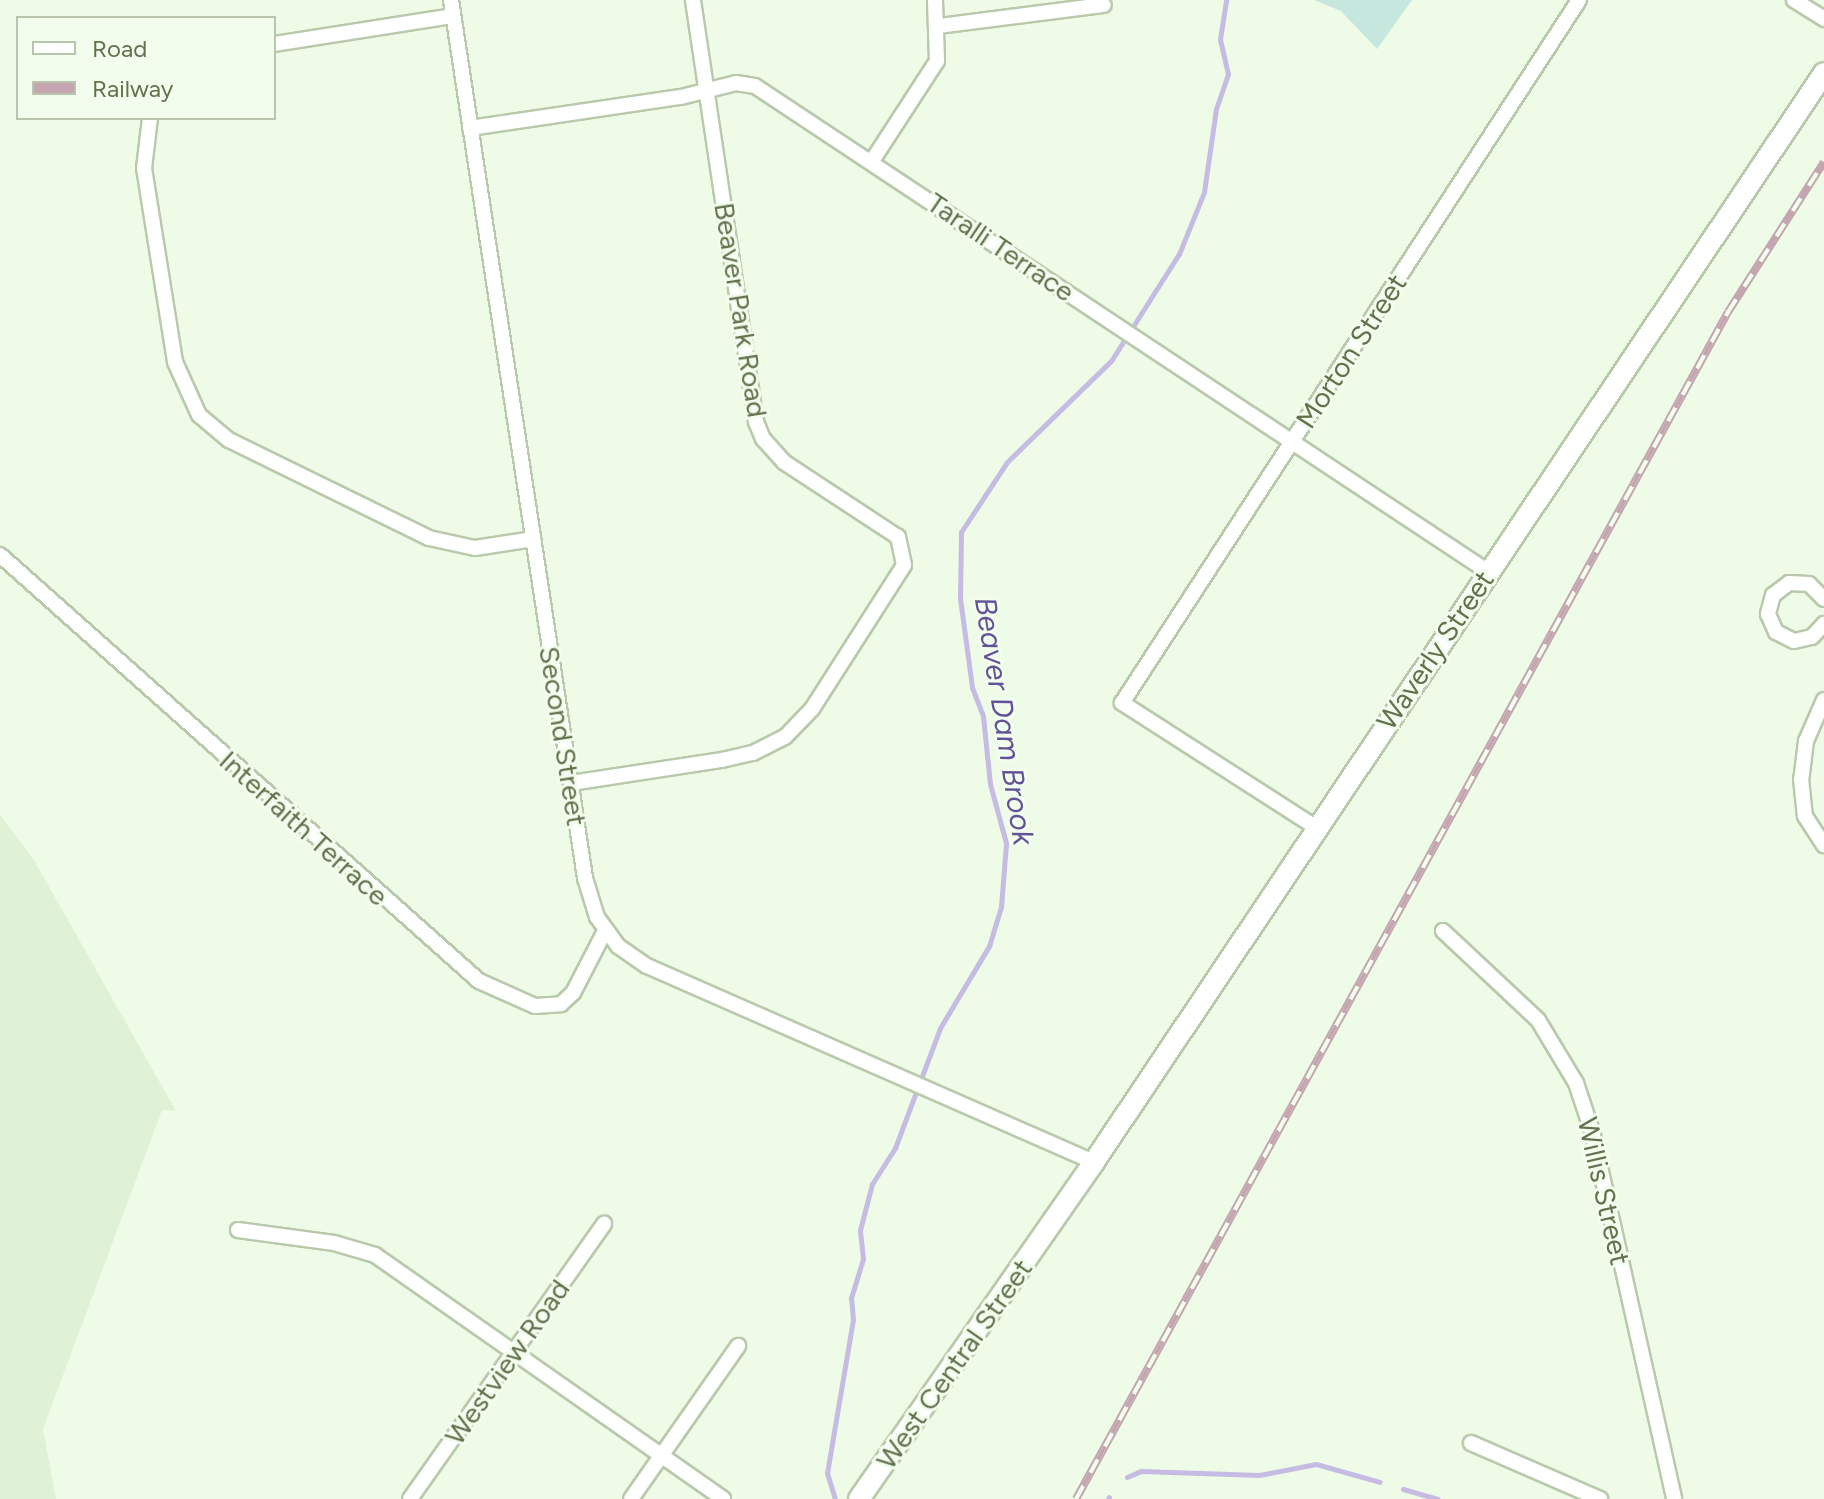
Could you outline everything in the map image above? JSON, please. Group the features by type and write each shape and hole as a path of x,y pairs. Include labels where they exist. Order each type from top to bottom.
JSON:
{"main road":[{"name":"Waverly Street","path":"1049,1228 1824,73"},
{"name":"West Central Street","path":"861,1496 1049,1228"}],"street":[{"name":"Second Street","path":"451,0 589,898 605,931 647,966 1094,1162"},
{"name":"Beaver Park Road","path":"571,783 737,757 785,737 812,709 899,578 904,550 884,526 784,462 763,439 756,422 693,0"},
{"path":"872,161 930,77 937,61 939,26 935,0"},
{"name":"Morton Street","path":"1317,828 1122,703 1579,0"},
{"path":"1794,0 1824,19"},
{"path":"939,26 1104,5"},
{"path":"276,44 453,16"},
{"name":"Taralli Terrace","path":"470,128 736,83 755,86 1487,571"},
{"path":"150,120 144,168 175,362 199,415 229,440 429,538 475,548 533,539"},
{"name":"Interfaith Terrace","path":"0,555 479,981 535,1006 561,1004 573,993 605,931"},
{"path":"1822,591 1800,582 1780,588 1768,614 1776,632 1794,641 1812,637 1824,624"},
{"path":"1824,700 1806,741 1801,779 1805,816 1824,845"},
{"name":"Willis Street","path":"1443,931 1538,1020 1576,1083 1592,1131 1674,1499"},
{"name":"Westview Road","path":"410,1499 604,1224"},
{"path":"238,1230 334,1243 375,1255 723,1499"},
{"path":"631,1499 738,1346"},
{"path":"1471,1443 1600,1499"}],"shaded area":[{"path":"1314,0 1412,0 1377,49 1341,11"},
{"path":"0,814 35,862 176,1111 162,1110 43,1429 56,1499 0,1499"}],"waterway":[{"name":"Beaver Dam Brook","path":"835,1499 827,1473 853,1320 851,1298 863,1259 860,1230 872,1184 895,1148 940,1028 989,946 1001,907 1006,843 990,784 983,716 972,687 960,598 961,532 1007,462 1111,361 1179,254 1204,192 1216,109 1228,74 1220,39 1226,0"},
{"path":"1127,1477 1141,1471 1259,1475 1316,1464 1380,1482"},
{"path":"1403,1489 1438,1499"}],"railway":[{"path":"1076,1499 1728,312 1824,162"}]}
